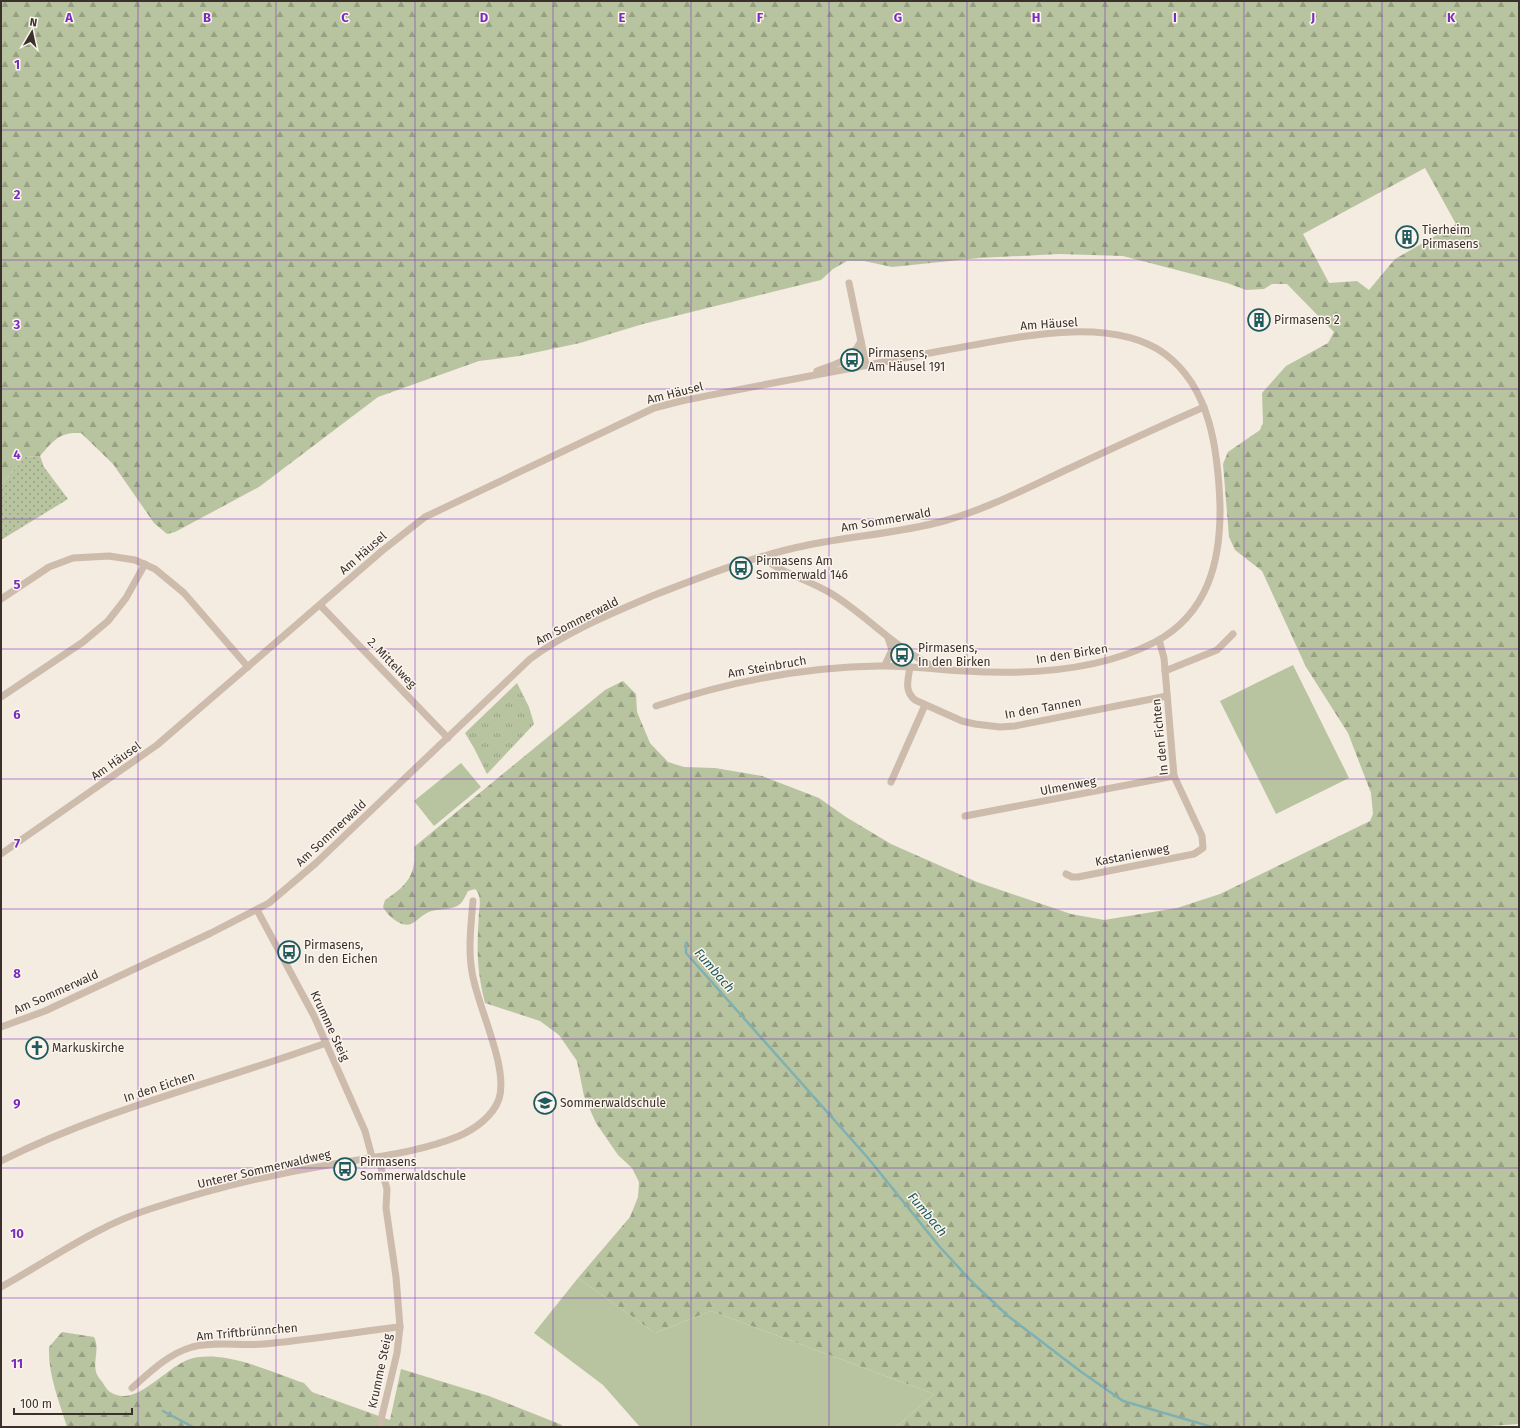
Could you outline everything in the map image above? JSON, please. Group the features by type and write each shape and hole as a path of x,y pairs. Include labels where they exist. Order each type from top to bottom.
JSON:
{"street":[{"path":"849,284 866,365"},
{"name":"Am Häusel","path":"1,854 148,752 410,528 425,517 654,408 681,401 866,365 1028,336 1077,333 1115,335 1149,344 1174,361 1192,382 1204,407"},
{"name":"Am Häusel","path":"799,378 842,362 854,353 861,341"},
{"name":"Am Sommerwald","path":"1,1027 45,1011 258,910 282,894 448,738 525,663 555,642 642,601 683,584 762,557 808,545 913,528 964,514 1010,496 1204,407"},
{"name":"In den Birken","path":"762,557 774,566 833,594 888,638 914,656 941,670 1013,673 1068,667 1118,657 1159,640 1175,628 1201,599 1212,574 1217,558 1220,523 1219,486 1212,435 1204,407"},
{"path":"1,599 49,567 73,558 109,556 135,560 165,576 184,593 248,667"},
{"path":"1,697 83,642 108,621 126,598 145,564"},
{"name":"2. Mittelweg","path":"320,605 448,738"},
{"path":"1165,671 1218,650 1233,634"},
{"path":"885,665 892,650 888,638"},
{"name":"In den Fichten","path":"1159,640 1165,671 1174,776 1202,836 1204,844 1202,850"},
{"name":"Am Steinbruch","path":"656,706 708,689 762,677 885,665 941,670"},
{"name":"In den Tannen","path":"910,667 907,687 915,700 962,721 1000,727 1015,726 1167,696"},
{"path":"891,782 925,705"},
{"name":"Ulmenweg","path":"965,816 1174,776"},
{"name":"Kastanienweg","path":"1066,874 1072,877 1078,877 1194,854 1202,850"},
{"name":"Unterer Sommerwaldweg","path":"1,1286 79,1241 113,1224 149,1209 205,1193 306,1169 375,1157 432,1144 460,1136 481,1123 490,1115 501,1090 499,1071 472,972 470,940 473,901"},
{"name":"Krumme Steig","path":"258,910 301,988 365,1131 387,1189 386,1208 396,1277 400,1327 397,1353 380,1424"},
{"name":"In den Eichen","path":"1,1161 33,1145 94,1120 260,1067 326,1043"},
{"name":"Am Triftbrünnchen","path":"132,1388 169,1357 191,1348 204,1345 274,1343 400,1327"}],"green space":[{"path":"1,1 1519,1 1519,1424 1475,1427 896,1427 934,1394 711,1311 655,1333 578,1278 630,1217 638,1197 639,1182 632,1168 618,1155 596,1123 584,1096 577,1061 559,1035 540,1021 485,1003 478,958 480,903 477,891 475,889 468,891 462,902 455,907 429,912 413,923 407,925 395,920 383,907 385,900 399,890 409,878 414,865 414,847 605,690 623,681 636,694 637,712 650,743 668,762 684,767 715,768 762,776 819,798 846,817 891,844 977,882 1071,914 1104,920 1177,908 1220,894 1370,821 1373,814 1371,793 1348,733 1306,667 1262,571 1235,550 1229,537 1223,464 1228,452 1260,430 1263,423 1262,393 1286,366 1328,343 1334,332 1287,284 1272,284 1264,289 1246,290 1227,283 1123,256 1059,254 979,258 892,267 864,261 847,261 833,269 821,280 643,324 580,343 519,356 479,361 378,397 259,487 175,532 167,534 154,523 113,464 81,433 67,434 58,438 53,441 40,456 25,457 1,485","holes":["1425,168 1456,224 1395,259 1369,290 1357,281 1329,283 1303,234"]},
{"path":"40,456 44,467 68,499 1,540 1,485 25,457"},
{"path":"1293,665 1349,778 1276,814 1220,701"},
{"path":"517,683 529,707 534,724 487,774 465,733"},
{"path":"461,763 481,787 434,826 414,801"},
{"path":"578,1278 655,1333 711,1311 934,1394 896,1427 640,1427 603,1385 534,1333"},
{"path":"62,1332 94,1337 96,1341 96,1373 110,1392 120,1396 130,1395 140,1391 180,1363 190,1359 218,1357 247,1363 304,1383 312,1392 390,1420 401,1369 489,1396 562,1425 561,1427 67,1427 52,1378 49,1357 49,1347"}],"waterway":[{"name":"Fumbach","path":"686,943 686,953 868,1158 939,1246 973,1283 1008,1316 1080,1371 1123,1401 1212,1427"},
{"path":"163,1411 193,1427"}],"place":[{"name":"Tierheim Pirmasens","path":"1407,237"},
{"name":"Pirmasens 2","path":"1259,320"},
{"name":"Pirmasens, Am Häusel 191","path":"852,360"},
{"name":"Pirmasens Am Sommerwald 146","path":"741,568"},
{"name":"Pirmasens, In den Birken","path":"902,655"},
{"name":"Pirmasens, In den Eichen","path":"289,952"},
{"name":"Markuskirche","path":"37,1048"},
{"name":"Sommerwaldschule","path":"545,1103"},
{"name":"Pirmasens Sommerwaldschule","path":"345,1169"}]}
